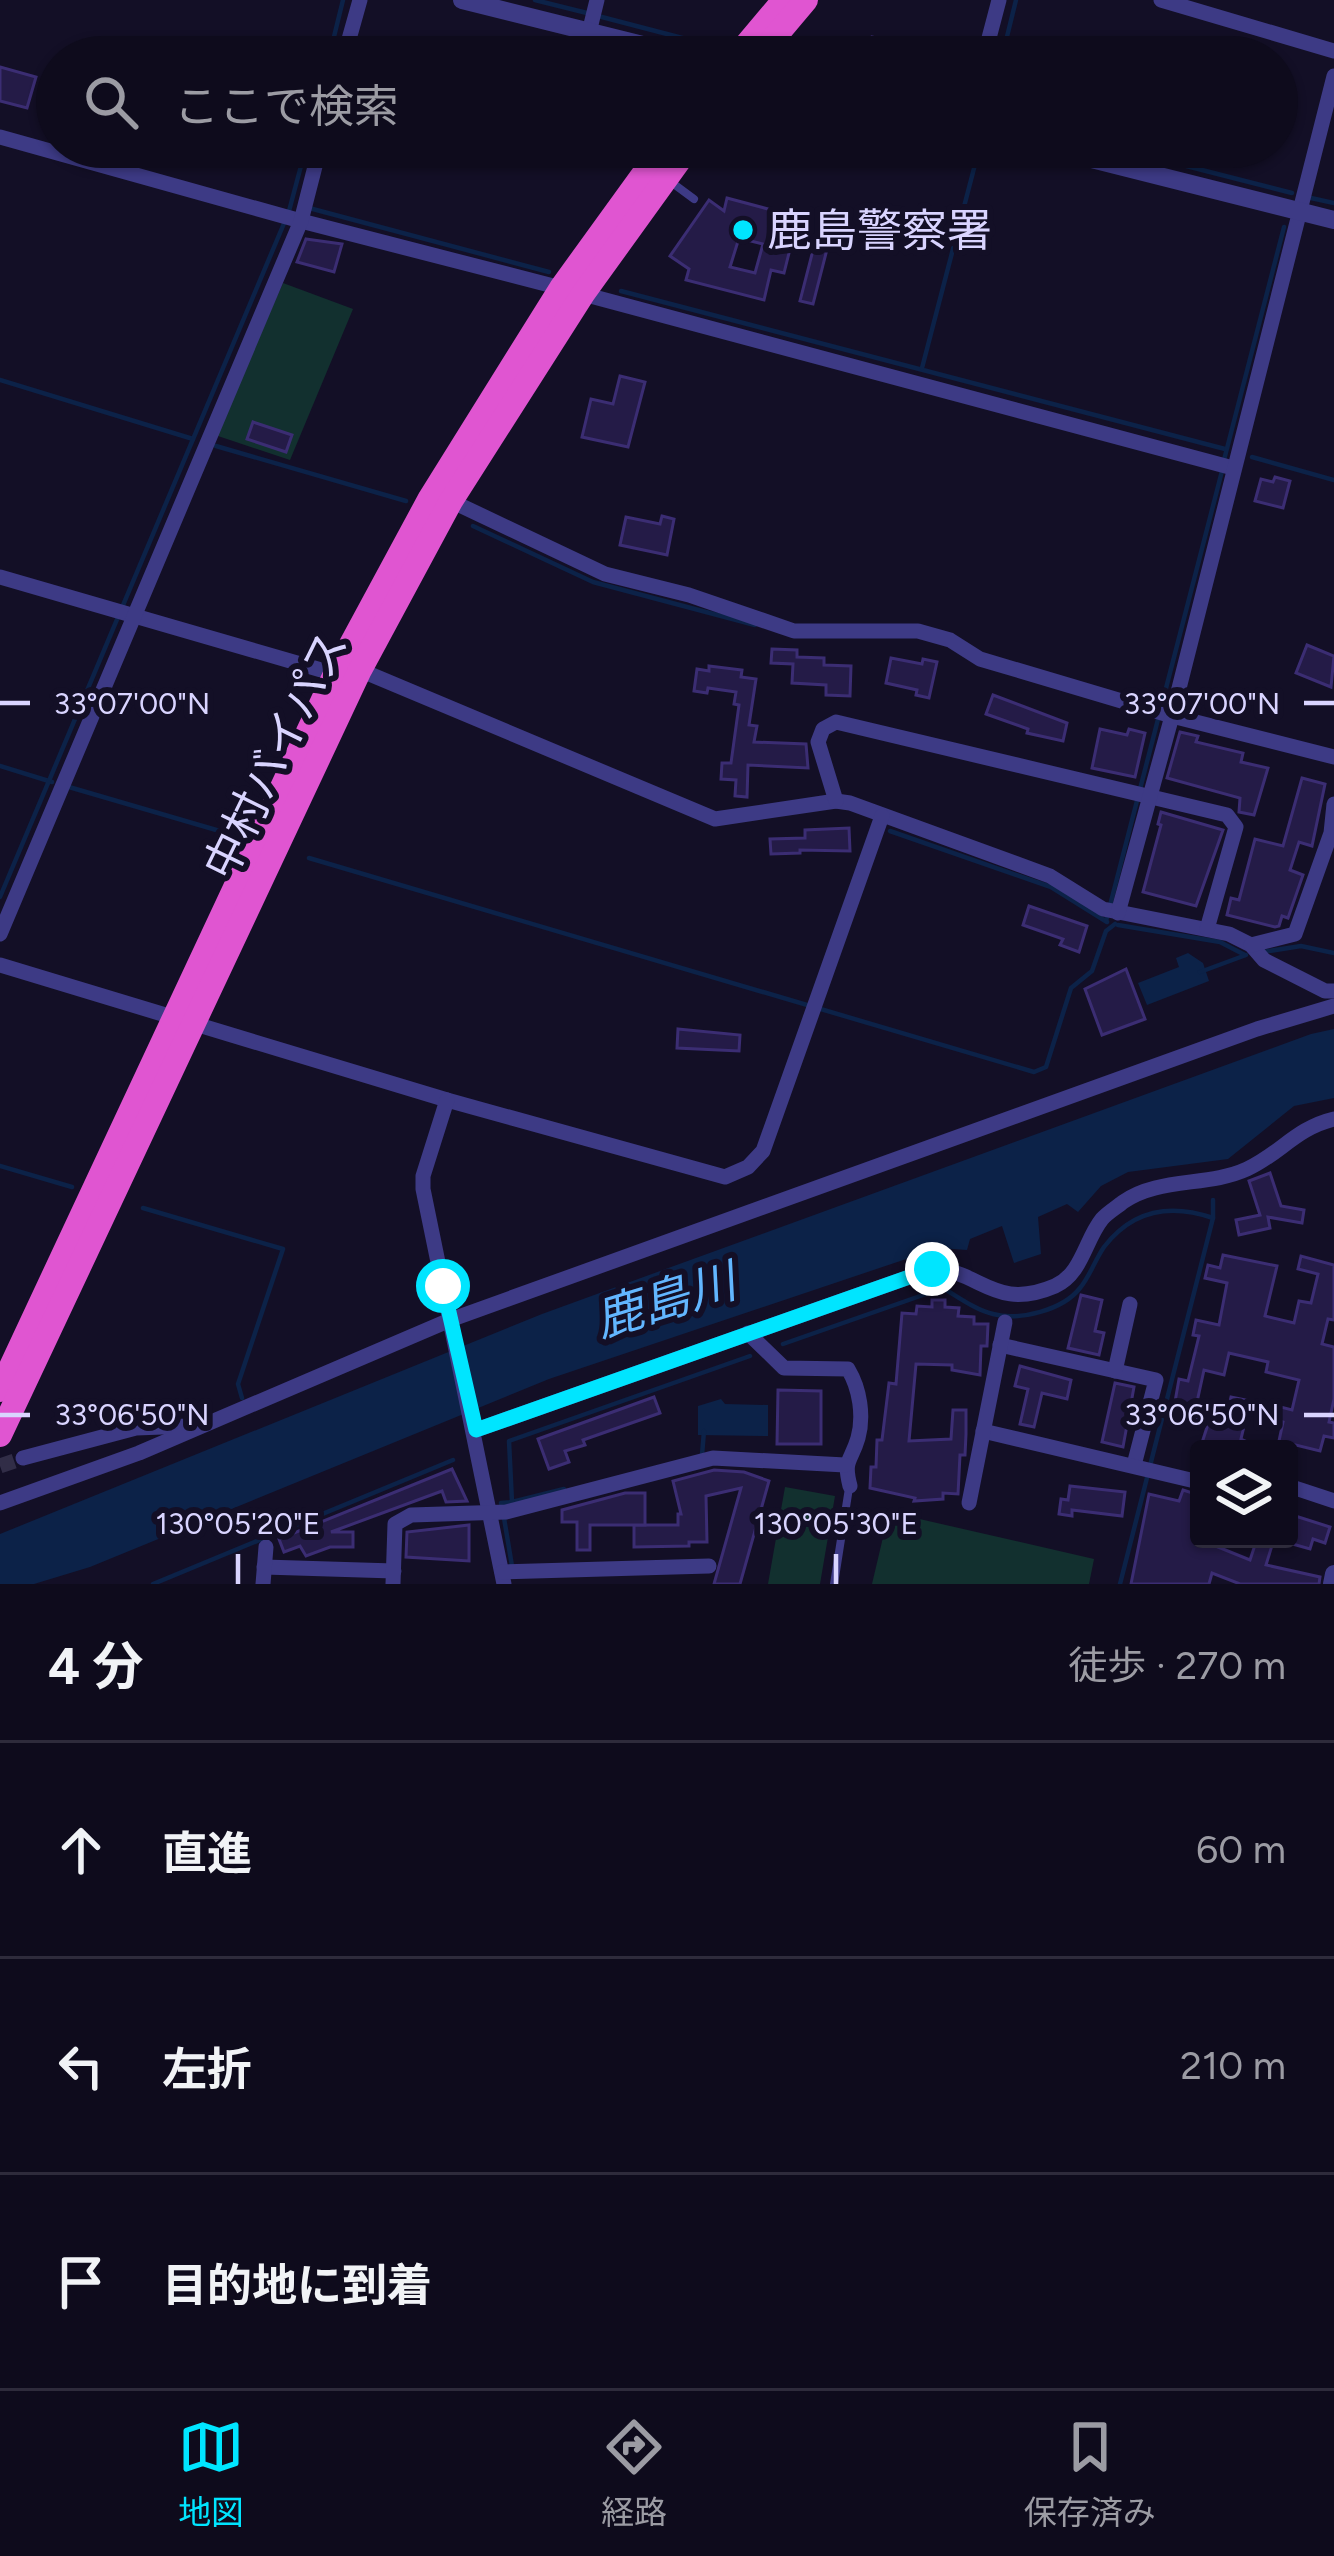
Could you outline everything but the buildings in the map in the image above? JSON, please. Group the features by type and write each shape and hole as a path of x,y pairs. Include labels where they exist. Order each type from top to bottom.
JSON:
{"highway":[{"path":"754,36 784,0"},
{"path":"776,36 806,0"},
{"name":"中村バイパス","path":"4,1374 183,1020 430,498 650,168"},
{"name":"中村バイパス","path":"348,672 572,291 673,168"},
{"name":"中村バイパス","path":"0,1435 183,1020"}],"street":[{"path":"350,36 359,0"},
{"path":"462,0 593,15 642,36"},
{"path":"990,36 999,0"},
{"path":"1161,0 1283,36"},
{"path":"1298,40 1334,51"},
{"path":"1110,911 1172,716 1334,76"},
{"path":"0,137 36,147"},
{"path":"111,168 1233,468"},
{"path":"0,934 301,221 314,168"},
{"path":"1126,168 1334,220"},
{"path":"451,501 605,574 688,595 794,631 918,631 950,640 980,659 1172,716 1334,757"},
{"path":"0,577 132,618 348,672 716,819 836,802 882,816 1050,876 1110,911 1208,929 1251,945 1264,960 1325,991 1334,991"},
{"path":"836,802 818,742 823,728 836,722 1227,815 1236,827 1208,929"},
{"path":"1251,945 1295,934 1331,833 1334,804"},
{"path":"0,965 447,1100 725,1177 748,1167 763,1151 882,816"},
{"path":"0,1503 139,1453 450,1320 1257,1029 1334,1006"},
{"path":"447,1100 423,1176 450,1320 499,1513 508,1575 709,1566"},
{"path":"476,1430 932,1269 952,1269 994,1293 1020,1294 1055,1286 1071,1275 1102,1218 1128,1198 1147,1190 1206,1183 1250,1168 1310,1125 1334,1119"},
{"path":"1114,1370 1130,1304"},
{"path":"969,1503 1005,1322"},
{"path":"748,1333 784,1368 848,1369 859,1388 858,1437 845,1465 850,1486"},
{"path":"1000,1345 1156,1380 1144,1468"},
{"path":"22,1458 136,1428 198,1426"},
{"path":"983,1431 1190,1480"},
{"path":"266,1547 264,1576 393,1577 395,1524 411,1516 499,1513 713,1458 845,1465"},
{"path":"1298,1489 1334,1501"},
{"path":"1332,1584 1334,1574"}],"lane":[{"path":"665,178 694,199"},
{"path":"834,1584 850,1486"}],"green space":[{"path":"283,283 353,309 290,460 215,435"},
{"path":"785,1487 835,1496 820,1584 768,1584"},
{"path":"889,1512 1094,1559 1089,1584 872,1584"}],"water":[{"path":"1188,953 1203,963 1209,981 1147,1005 1138,983 1179,967 1176,958"},
{"name":"鹿島川","path":"1334,1029 1334,1098 1294,1106 1228,1159 1128,1172 1101,1186 1078,1212 1067,1204 1038,1217 1041,1254 1014,1263 1002,1226 970,1239 967,1250 939,1248 549,1379 90,1567 34,1584 0,1584 0,1534 542,1314"},
{"path":"721,1399 725,1404 768,1405 768,1436 698,1435 698,1406"}],"waterway":[{"path":"334,36 343,0"},
{"path":"535,0 587,13"},
{"path":"1007,36 1016,0"},
{"path":"598,16 675,36"},
{"path":"289,211 300,168"},
{"path":"922,368 974,168"},
{"path":"1194,168 1292,193"},
{"path":"1311,198 1334,203"},
{"path":"309,208 549,272"},
{"path":"0,897 285,221"},
{"path":"1224,460 1284,227"},
{"path":"621,291 1225,449"},
{"path":"0,380 193,439"},
{"path":"216,446 406,501"},
{"path":"1252,457 1334,480"},
{"path":"1106,921 1222,471"},
{"path":"473,526 593,582 755,625"},
{"path":"0,766 52,782"},
{"path":"69,787 230,834"},
{"path":"890,831 1051,887 1107,922"},
{"path":"309,858 1034,1072 1046,1067 1071,988 1092,971 1106,931 1115,924"},
{"path":"1118,925 1220,942 1245,955"},
{"path":"1263,952 1301,946 1334,953"},
{"path":"1200,972 1246,955"},
{"path":"0,1166 72,1187"},
{"path":"1120,1584 1213,1218 1213,1200"},
{"path":"143,1208 283,1249 238,1384 242,1398"},
{"path":"783,1344 943,1288 993,1314 1040,1312 1072,1296 1115,1234 1140,1217 1183,1211 1213,1218"},
{"path":"502,1507 501,1503 512,1502 509,1441 750,1356"},
{"path":"702,1455 704,1431"},
{"path":"153,1584 453,1460"},
{"path":"512,1502 564,1489"},
{"path":"504,1518 512,1566"}],"tunnel":[{"path":"0,1466 23,1458"}],"place":[{"name":"鹿島警察署","path":"743,230"}],"route":[{"path":"443,1286 476,1430 932,1269"}]}
